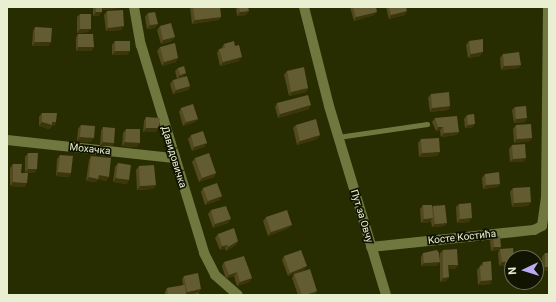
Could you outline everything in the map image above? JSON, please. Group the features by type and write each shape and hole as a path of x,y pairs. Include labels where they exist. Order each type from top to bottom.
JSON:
{"street":[{"name":"Давидовичка","path":"134,7 141,45 174,158 210,267 238,295"},
{"name":"Пут за Овчу","path":"304,7 338,137 386,295"},
{"path":"546,229 545,219 548,155 548,7"},
{"name":"Мохачка","path":"7,140 174,158"},
{"name":"Косте Костића","path":"371,247 546,229"}],"lane":[{"path":"338,137 427,124"}],"building":[{"path":"96,7 102,7 102,12 96,12"},
{"path":"193,7 220,7 221,17 195,20"},
{"path":"239,7 248,7 249,11 240,12"},
{"path":"353,7 376,7 377,12 356,17"},
{"path":"389,7 406,7 407,11 391,15"},
{"path":"123,10 124,26 108,28 107,11"},
{"path":"155,12 158,24 150,25 148,13"},
{"path":"80,14 91,14 91,29 80,29"},
{"path":"171,23 175,37 163,40 160,26"},
{"path":"35,27 52,28 51,42 35,42"},
{"path":"78,34 93,34 94,47 78,47"},
{"path":"483,39 483,52 471,54 469,41"},
{"path":"115,41 130,41 130,51 115,51"},
{"path":"234,41 235,46 239,45 242,57 223,62 219,49 225,48 224,44"},
{"path":"175,43 178,58 164,62 160,47"},
{"path":"519,52 521,65 504,66 503,54"},
{"path":"184,66 186,73 180,75 178,68"},
{"path":"304,67 308,88 291,92 287,71"},
{"path":"187,76 190,86 176,90 173,80"},
{"path":"449,92 450,106 432,108 431,94"},
{"path":"308,95 311,105 280,114 277,103"},
{"path":"193,104 198,119 186,122 181,108"},
{"path":"526,106 527,118 516,119 515,107"},
{"path":"42,113 57,113 56,122 52,122 52,125 42,122"},
{"path":"474,114 475,124 468,125 467,115"},
{"path":"457,116 459,132 444,133 443,127 438,127 435,118"},
{"path":"146,117 160,118 159,128 146,128"},
{"path":"316,119 320,135 300,141 296,125"},
{"path":"531,124 532,138 517,139 516,125"},
{"path":"81,125 95,126 94,138 80,137"},
{"path":"103,127 115,128 114,143 103,142"},
{"path":"126,129 140,129 140,143 125,142"},
{"path":"203,131 207,143 194,147 191,135"},
{"path":"439,138 440,152 422,153 421,139"},
{"path":"525,144 526,158 513,159 512,145"},
{"path":"28,153 38,153 37,169 28,169"},
{"path":"209,153 216,173 202,178 195,158"},
{"path":"60,155 73,156 71,173 58,172"},
{"path":"91,156 111,158 109,177 99,175 98,179 89,177"},
{"path":"118,163 131,165 129,180 116,178"},
{"path":"13,164 22,164 21,173 28,173 27,183 13,182"},
{"path":"154,165 156,185 140,186 139,166"},
{"path":"499,172 500,184 486,185 485,174"},
{"path":"217,183 222,196 208,201 203,188"},
{"path":"530,187 531,202 514,203 513,188"},
{"path":"471,203 472,218 460,219 459,204"},
{"path":"423,205 432,205 433,218 424,219"},
{"path":"445,205 447,223 435,224 433,206"},
{"path":"226,206 231,219 215,224 211,210"},
{"path":"287,210 292,225 271,232 266,217"},
{"path":"234,228 238,241 228,247 228,245 222,246 218,234"},
{"path":"500,236 501,247 494,247 493,237"},
{"path":"513,248 513,250 504,250 504,262 502,262 500,249"},
{"path":"457,249 458,265 448,265 449,277 443,278 443,250"},
{"path":"301,250 307,266 290,273 284,256"},
{"path":"437,250 439,253 440,262 424,263 423,253"},
{"path":"545,253 549,253 549,267 545,267"},
{"path":"244,256 252,278 240,282 237,272 229,275 224,262"},
{"path":"491,261 492,280 481,281 480,266 483,266 483,262"},
{"path":"310,269 317,291 302,295 294,274"},
{"path":"198,273 201,289 187,292 184,276"},
{"path":"185,285 186,295 168,295 167,288"}]}
